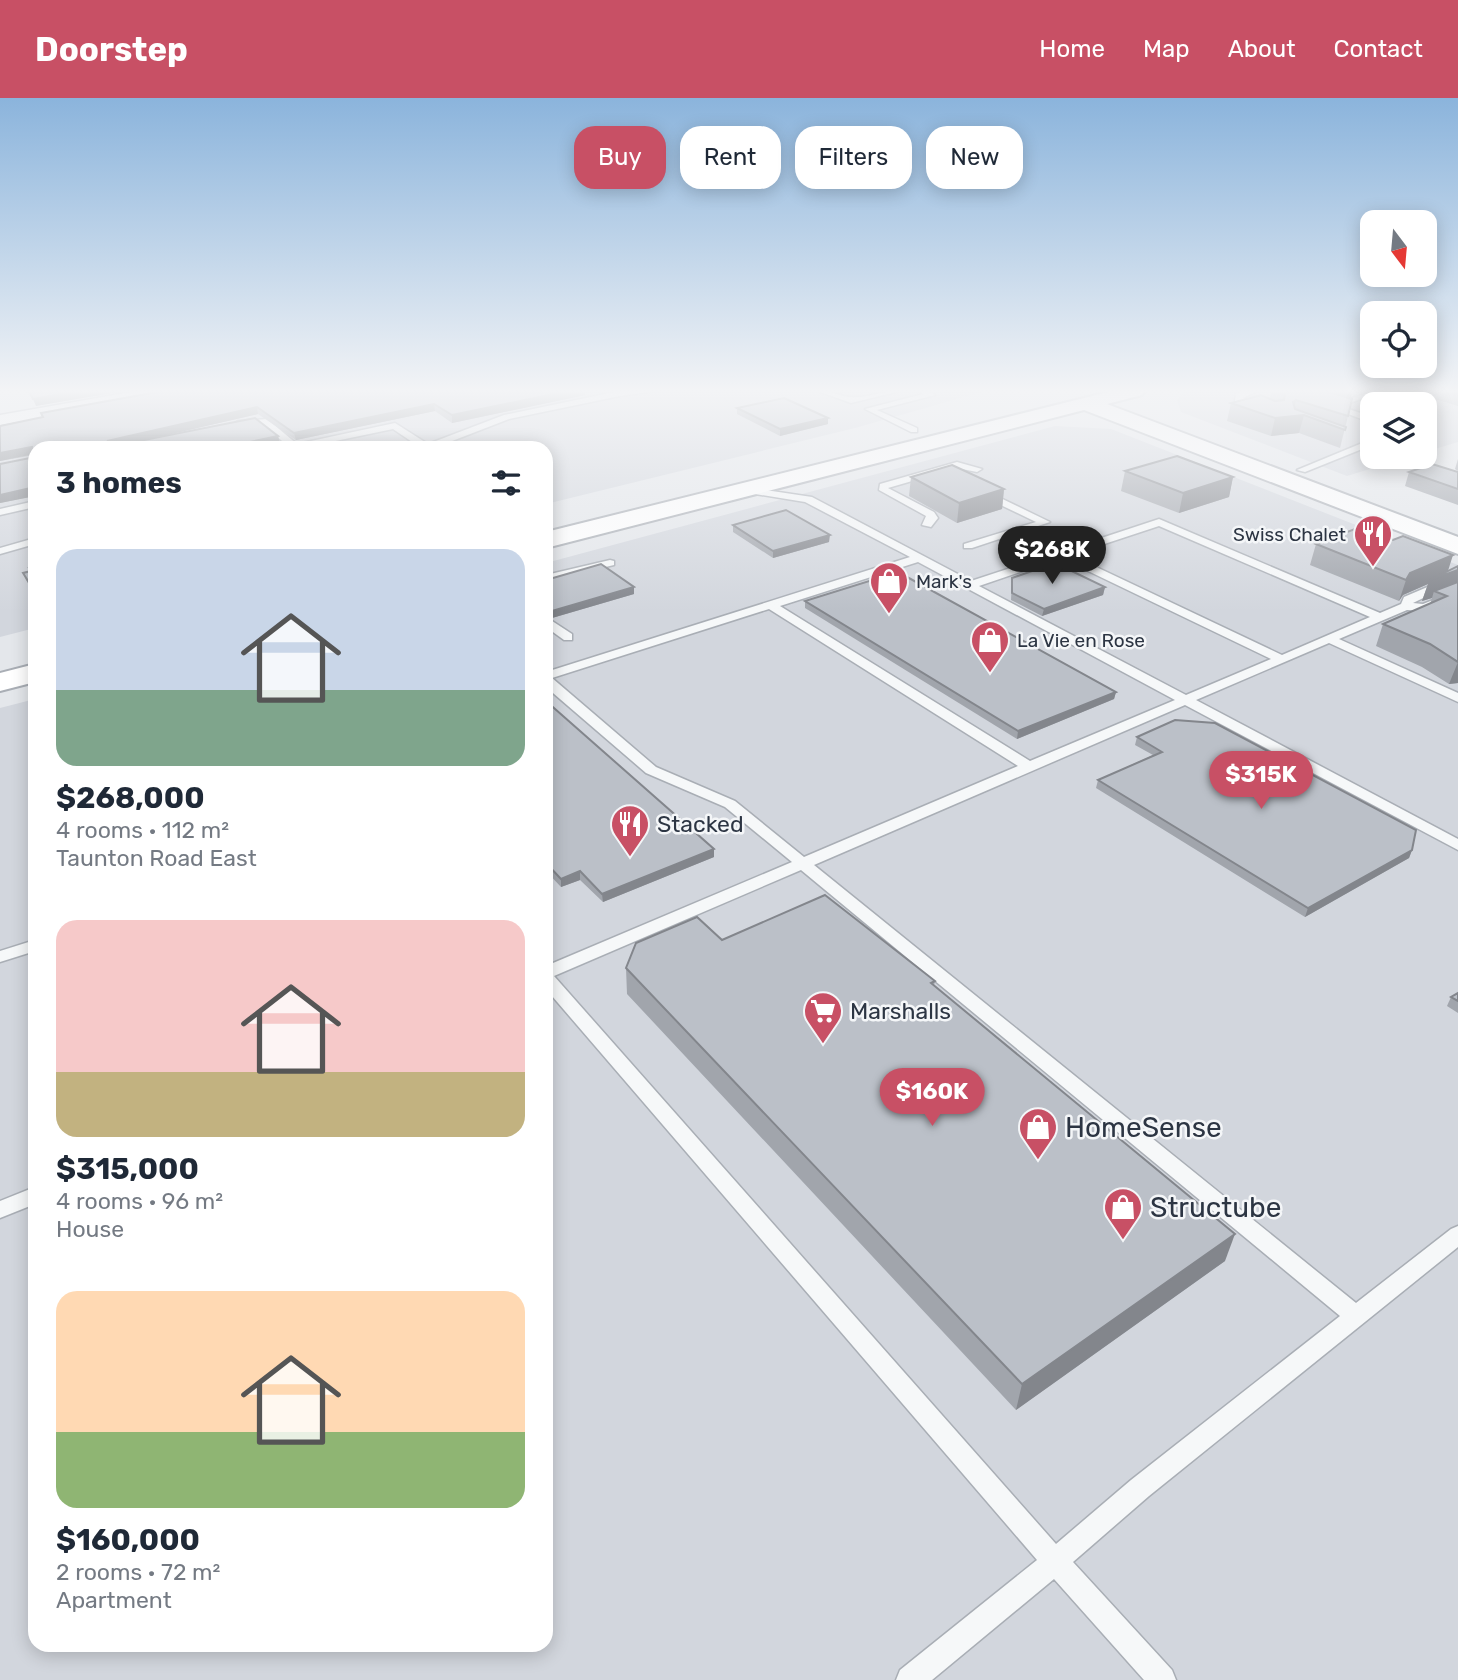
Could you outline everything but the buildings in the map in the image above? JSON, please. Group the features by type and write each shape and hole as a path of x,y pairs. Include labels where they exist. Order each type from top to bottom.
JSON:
{"main road":[{"path":"553,522 778,465"},
{"path":"553,538 840,465"},
{"path":"1282,465 1458,545"},
{"path":"1290,465 1365,503 1458,531"},
{"path":"0,660 28,654"},
{"path":"0,682 28,675"}],"lane":[{"path":"927,525 933,518 930,514 884,491 883,486 957,465 977,470"},
{"path":"1302,470 1317,465"},
{"path":"808,499 805,488 811,474"},
{"path":"968,546 1045,522 970,487"},
{"path":"745,490 808,499 1458,845"},
{"path":"0,512 28,506"},
{"path":"970,585 1159,522 1380,617"},
{"path":"0,551 28,543"},
{"path":"1061,554 1281,659"},
{"path":"553,676 919,558"},
{"path":"553,576 610,563"},
{"path":"1406,606 1408,599 1458,577"},
{"path":"553,973 1406,606 1424,608 1458,593"},
{"path":"771,605 1029,767"},
{"path":"553,628 564,639 553,637"},
{"path":"1328,639 1458,698"},
{"path":"553,684 651,770 724,799 1356,1316"},
{"path":"0,957 28,947"},
{"path":"553,984 1162,1680"},
{"path":"0,1210 28,1198"},
{"path":"910,1680 1140,1488 1458,1235"}],"shaded area":[{"path":"0,465 28,465 28,630 0,637"},
{"path":"553,465 705,465 553,502"},
{"path":"911,465 1202,465 1458,565 1458,1680 0,1680 0,708 28,701 28,1652 553,1652 553,561"},
{"path":"1318,465 1360,465 1360,469 1370,469 1347,476"}],"place":[{"name":"Swiss Chalet","path":"1373,568"},
{"name":"Mark's","path":"889,615"},
{"name":"La Vie en Rose","path":"990,674"},
{"name":"Stacked","path":"630,858"},
{"name":"Marshalls","path":"823,1045"},
{"name":"HomeSense","path":"1038,1161"},
{"name":"Structube","path":"1123,1241"}]}
